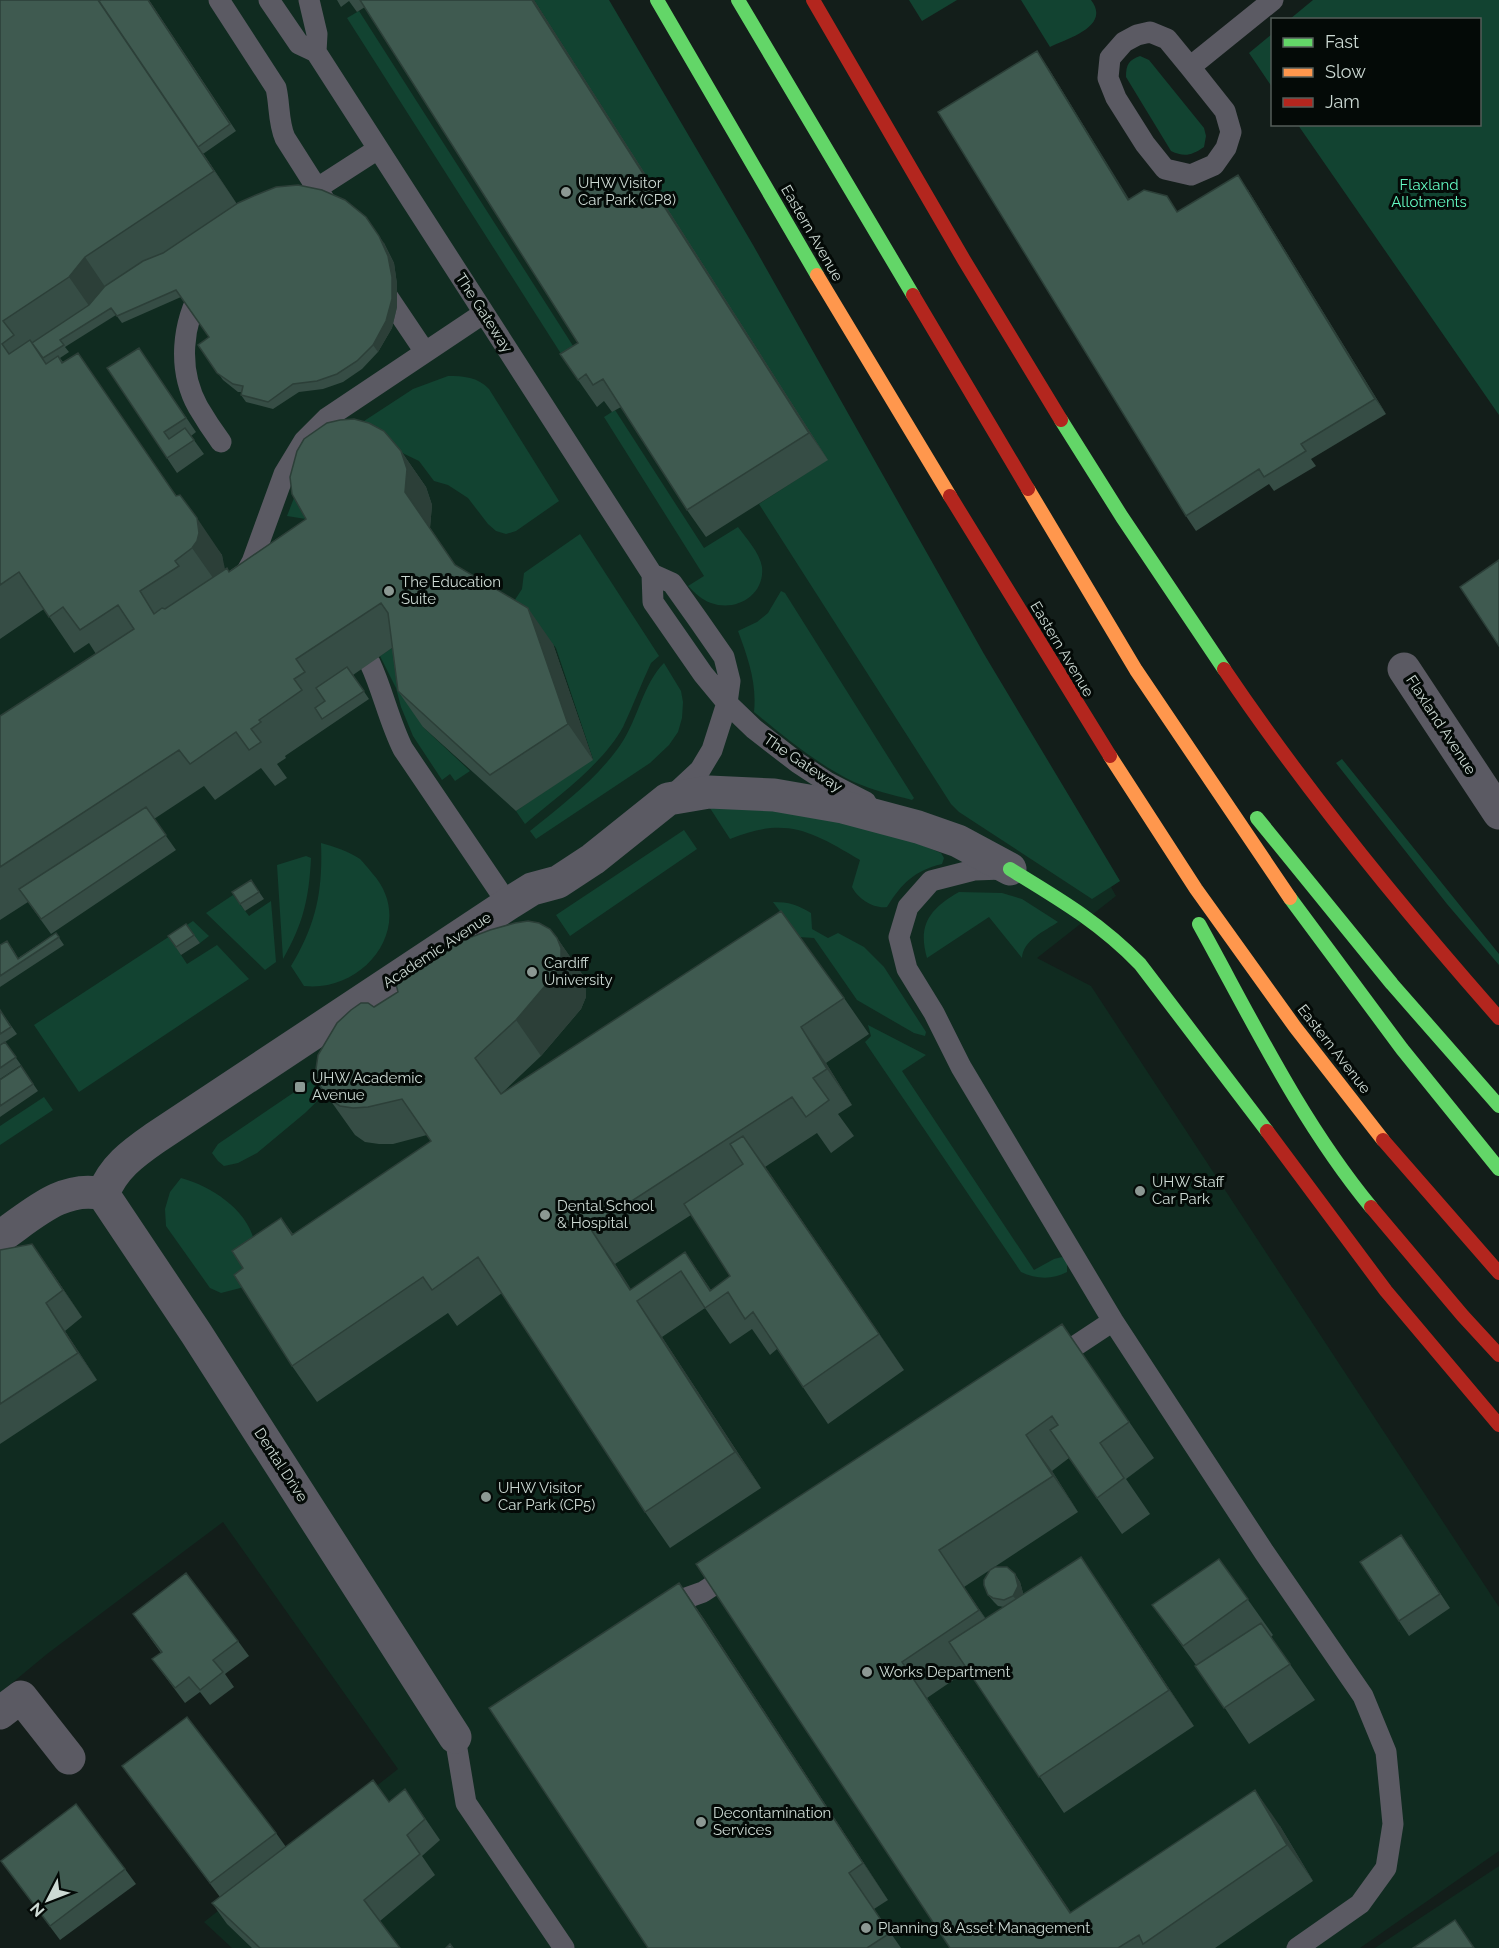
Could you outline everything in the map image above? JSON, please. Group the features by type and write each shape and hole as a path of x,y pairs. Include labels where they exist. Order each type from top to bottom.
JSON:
{"highway":[{"name":"Eastern Avenue","path":"657,0 848,328 1078,707 1196,889 1294,1027 1385,1143 1499,1274"},
{"path":"738,0 1136,670 1271,874 1375,1015 1499,1169"},
{"path":"813,0 1078,448 1228,675 1311,790 1441,953 1499,1018"},
{"path":"1136,670 1234,790"},
{"path":"1078,707 1175,882"},
{"path":"1249,809 1392,984 1499,1106"},
{"path":"1010,869 1084,914 1118,941 1140,964 1206,1049 1386,1292 1499,1425"},
{"path":"1193,913 1290,1088 1344,1174 1463,1316 1499,1355"}],"street":[{"name":"Flaxland Avenue","path":"1404,669 1499,811"},
{"name":"Academic Avenue","path":"103,1194 108,1181 133,1153 507,904 532,889 558,882 593,858 668,799 709,792 774,795 843,807 918,827 958,841 1010,869"},
{"path":"0,1237 59,1197 90,1191 103,1194"},
{"name":"Dental Drive","path":"103,1194 196,1334 455,1737"},
{"path":"0,1713 21,1697 69,1758"}],"lane":[{"path":"219,0 276,88 280,125 285,138 342,226"},
{"name":"The Gateway","path":"269,0 298,44 316,52 652,574 672,584 724,657 730,681 728,703 712,750 700,770 668,799"},
{"name":"The Gateway","path":"309,0 317,34 316,52"},
{"path":"1190,66 1273,0"},
{"path":"1150,32 1167,39 1190,66 1225,111 1231,132 1226,148 1214,165 1191,175 1165,169 1145,144 1116,98 1108,78 1110,58 1124,42 1137,34 1150,32"},
{"path":"287,208 378,149"},
{"path":"215,266 198,294 188,323 185,363 188,384 198,406 221,442"},
{"path":"372,273 425,352"},
{"path":"228,598 243,579 252,562 284,474 304,441 327,418 484,313"},
{"path":"370,663 403,748 507,904"},
{"name":"The Gateway","path":"728,703 753,729 827,783 918,827"},
{"path":"1010,869 974,870 931,881 908,907 899,937 907,969 934,1013 961,1067 1113,1321 1264,1552 1363,1696 1386,1752 1393,1824 1386,1868 1360,1904 1297,1948"},
{"path":"1033,1374 1113,1321"},
{"path":"645,1613 703,1592 753,1559"},
{"path":"455,1737 466,1803 564,1948"}],"shaded area":[{"name":"Cardiff University","path":"0,0 567,0 1120,881 1111,887 1116,896 1037,958 1091,986 1499,1607 1499,1851 1360,1948 232,1948 204,1922 398,1769 223,1522 47,1654 0,1693"},
{"path":"1499,1866 1499,1948 1375,1948 1381,1944"}],"green space":[{"path":"534,0 609,0 753,245 984,654 1120,881 1092,899 959,812 951,804 759,504 827,460"},
{"path":"909,0 957,0 922,21"},
{"path":"1021,0 1091,0 1096,9 1096,17 1085,30 1050,47"},
{"name":"Flaxland Allotments","path":"1313,0 1499,0 1499,415 1299,126 1481,126 1481,18 1291,18"},
{"path":"359,11 591,374 579,382 347,18"},
{"path":"1271,35 1271,86 1249,53"},
{"path":"1140,56 1149,60 1204,128 1206,136 1204,147 1188,155 1171,151 1126,77 1129,63"},
{"path":"448,376 475,380 489,389 559,501 516,531 506,534 496,531 468,498 448,485 434,481 419,461 390,447 361,423 413,389"},
{"path":"615,410 704,548 738,527 761,562 762,577 754,594 738,603 720,605 705,600 688,586 704,576 604,417"},
{"path":"299,485 306,519 287,516"},
{"path":"580,534 659,656 651,663 623,727 614,741 591,767 525,824 516,811 593,759 556,648 505,615 522,589 524,573"},
{"path":"781,591 785,593 914,798 912,800 868,787 840,775 802,750 754,712 753,681 738,631 757,622 768,613"},
{"path":"406,639 423,727 470,771 455,781 450,774 442,780 413,736 396,688 380,656"},
{"path":"664,663 681,691 683,702 678,732 669,745 650,763 536,839 530,831 567,801 612,757 627,734 651,681"},
{"path":"1342,759 1499,954 1499,965 1447,904 1336,763"},
{"path":"708,805 788,808 914,842 941,853 944,858 942,864 924,870 910,879 887,907 872,905 862,899 852,887 860,860 827,841 798,830 767,828 730,839"},
{"path":"684,830 697,849 570,936 556,915"},
{"path":"321,843 346,851 360,859 372,873 385,893 389,913 387,933 378,951 364,967 347,978 326,985 304,986 291,966 307,936 316,907 321,877"},
{"path":"306,856 311,858 307,899 296,934 283,959 277,865"},
{"path":"959,892 1002,893 1022,899 1058,922 1030,941 1022,958 989,917 927,958 924,946 925,926 941,904"},
{"path":"233,895 249,916 271,901 276,962 265,970 206,913"},
{"path":"773,902 793,905 811,913 812,929 828,938 838,933 864,947 884,967 926,1032 925,1036 914,1033 857,1000 814,938 799,937"},
{"path":"193,921 209,936 200,943 191,931 173,943 187,964 217,945 249,979 79,1092 34,1025"},
{"path":"868,1025 926,1055 902,1071 1034,1270 1062,1257 1067,1260 1067,1272 1044,1278 1021,1272 865,1042 871,1036"},
{"path":"343,1059 337,1082 305,1113 257,1153 238,1163 224,1166 218,1161 212,1153 218,1144"},
{"path":"44,1097 53,1110 0,1145 0,1126"},
{"path":"181,1178 204,1187 226,1200 250,1229 255,1244 248,1286 221,1293 210,1288 166,1226 165,1209 170,1192"}],"building":[{"path":"0,0 98,0 214,171 85,257 69,277 3,321 14,335 2,344 9,354 30,340 46,364 58,356 62,363 78,353 176,496 180,495 197,518 199,533 197,541 192,548 175,561 179,566 140,591 154,614 227,568 229,572 306,519 292,494 290,477 297,451 304,439 327,423 354,419 369,423 384,431 401,451 407,469 405,492 455,565 528,608 568,724 490,775 398,691 388,613 381,603 296,659 305,672 294,679 302,690 259,720 261,722 251,729 261,742 249,750 236,732 190,764 179,750 0,867 0,716 134,629 118,605 80,630 63,607 49,617 19,572 0,585"},
{"path":"148,0 230,124 198,147 99,1"},
{"name":"UHW Visitor Car Park (CP8)","path":"360,0 532,0 809,433 687,510 603,379 593,385 586,374 578,380 560,354 578,343"},
{"path":"1037,51 1128,200 1144,190 1167,196 1177,212 1238,175 1375,399 1301,444 1306,451 1264,477 1259,469 1186,516 938,112"},
{"path":"298,185 322,190 345,200 366,217 379,236 388,256 392,277 392,299 386,321 373,345 357,361 337,374 317,381 293,384 268,402 241,395 243,386 233,384 217,373 198,345 209,337 176,290 117,316 111,308 60,340 64,345 43,358 32,343 89,305 105,286 143,261 163,253 238,203 276,187"},
{"path":"139,348 186,418 164,432 169,439 185,428 194,440 167,458 107,368"},
{"path":"1499,560 1499,646 1460,587"},
{"path":"347,667 364,691 322,719 315,708 325,701 316,688"},
{"path":"146,807 166,835 41,919 19,889"},
{"path":"251,880 259,892 240,904 232,892"},
{"name":"Dental School & Hospital","path":"781,911 844,998 801,1027 827,1069 813,1078 829,1100 806,1117 792,1097 590,1228 630,1290 685,1252 710,1291 730,1276 684,1204 743,1164 730,1144 743,1136 879,1334 803,1387 753,1312 745,1319 728,1292 705,1308 681,1271 637,1301 735,1452 645,1512 478,1257 432,1290 423,1277 292,1366 234,1275 243,1268 232,1251 281,1218 292,1235 431,1141 402,1099 353,1108 340,1106 329,1099 318,1083 316,1069 318,1055 337,1023 361,1003 368,1003 374,1007 398,992 396,984 399,976 453,944 515,923 528,921 539,923 550,929 561,948 561,961 556,973 516,1020 475,1058 501,1094"},
{"path":"186,924 194,935 176,947 168,936"},
{"path":"56,933 59,937 0,976 0,945 7,941 18,959"},
{"path":"0,1010 11,1027 0,1034"},
{"path":"5,1042 16,1057 0,1068 0,1045"},
{"path":"21,1066 33,1084 0,1106 0,1080"},
{"path":"32,1244 63,1290 46,1303 78,1353 0,1404 0,1250"},
{"name":"Works Department","path":"1062,1324 1129,1422 1100,1443 1124,1478 1097,1498 1050,1430 1058,1425 1052,1416 1026,1435 1053,1476 939,1550 979,1610 902,1662 1070,1913 1255,1790 1287,1845 1143,1944 1139,1935 1118,1948 950,1948 696,1564"},
{"path":"1401,1535 1440,1594 1399,1621 1360,1562"},
{"name":"Works Department","path":"1081,1557 1169,1690 1039,1777 949,1642"},
{"path":"1219,1559 1248,1599 1183,1646 1152,1605"},
{"path":"995,1567 1007,1567 1015,1574 1018,1586 1013,1596 1004,1600 988,1595 984,1585 984,1580 990,1570"},
{"path":"186,1573 238,1641 213,1660 223,1672 200,1690 189,1677 175,1688 152,1659 162,1652 133,1614"},
{"name":"Decontamination Services","path":"679,1583 863,1863 849,1873 890,1933 867,1948 648,1948 489,1708"},
{"path":"1261,1623 1290,1664 1224,1708 1195,1666"},
{"path":"187,1717 276,1833 210,1883 122,1766"},
{"path":"373,1780 389,1802 405,1789 425,1819 407,1835 420,1854 364,1900 400,1948 260,1948 212,1903"},
{"path":"76,1804 125,1869 50,1926 1,1861"},
{"path":"1455,1920 1474,1948 1413,1948"}],"traffic: fast":[{"path":"657,0 817,275"},
{"path":"738,0 913,295"},
{"path":"1061,420 1122,517 1224,669"},
{"path":"1257,818 1392,984 1499,1106"},
{"path":"1010,869 1094,923 1140,964 1267,1131"},
{"path":"1290,898 1402,1049 1499,1169"},
{"path":"1199,924 1300,1105 1322,1140 1371,1207"}],"traffic: slow":[{"path":"817,275 950,496"},
{"path":"1028,489 1136,670 1290,898"},
{"path":"1110,756 1196,889 1295,1027 1383,1140"}],"traffic: jam":[{"path":"813,0 964,260 1061,420"},
{"path":"913,295 1028,489"},
{"path":"950,496 1110,756"},
{"path":"1224,669 1288,760 1356,848 1499,1018"},
{"path":"1267,1131 1386,1291 1499,1425"},
{"path":"1383,1140 1499,1273"},
{"path":"1371,1207 1499,1355"}],"place":[{"name":"UHW Visitor Car Park (CP8)","path":"566,192"},
{"name":"The Education Suite","path":"389,591"},
{"name":"Cardiff University","path":"532,972"},
{"name":"UHW Academic Avenue","path":"300,1087"},
{"name":"UHW Staff Car Park","path":"1140,1191"},
{"name":"Dental School & Hospital","path":"545,1215"},
{"name":"UHW Visitor Car Park (CP5)","path":"486,1497"},
{"name":"Works Department","path":"867,1672"},
{"name":"Decontamination Services","path":"701,1822"},
{"name":"Planning & Asset Management","path":"866,1928"}]}
